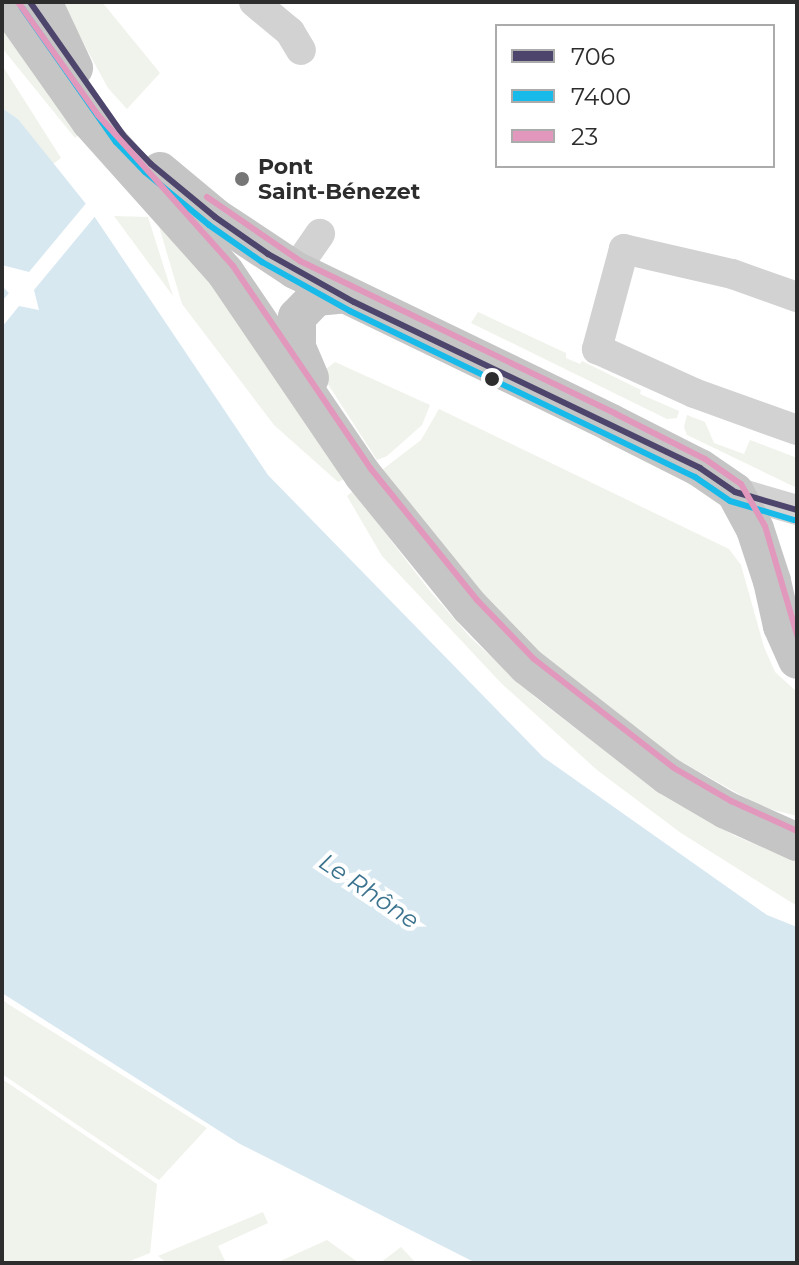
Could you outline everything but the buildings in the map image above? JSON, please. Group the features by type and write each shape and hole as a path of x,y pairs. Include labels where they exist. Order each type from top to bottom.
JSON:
{"main road":[{"path":"6,2 225,272 363,475 430,561 527,666 668,776 726,810 797,842"},
{"path":"30,2 120,143 151,164 215,217 295,270 340,295 611,423 700,468 735,492 755,529 772,581 782,626 797,660"},
{"path":"43,2 74,68"},
{"path":"295,270 285,300 285,312 330,425"},
{"path":"297,347 295,328 301,309 316,297 340,295"},
{"path":"797,601 797,634"}],"street":[{"path":"254,2 298,31"},
{"path":"295,270 320,234"},
{"path":"797,297 732,274 624,249 597,349 694,393 797,430"},
{"path":"735,492 797,510"}],"shaded area":[{"path":"61,2 102,2 160,73 127,109 108,88"},
{"path":"2,16 84,130 75,138 2,48"},
{"path":"2,65 61,158 53,164 18,119 2,108"},
{"path":"153,206 188,245 344,479 338,482 274,425 182,304"},
{"path":"114,216 148,217 173,296"},
{"path":"478,312 566,353 566,358 580,364 582,361 641,390 640,394 679,411 677,418 667,419 471,323"},
{"path":"335,362 430,405 422,425 387,456 377,460 324,378 326,369"},
{"path":"439,409 729,549 741,565 764,647 775,672 797,692 797,816 762,807 666,753 588,696 515,630 457,565 382,470 421,440"},
{"path":"687,415 705,422 714,443 744,454 750,440 797,458 797,488 687,435 684,427"},
{"path":"353,491 429,590 472,639 536,698 644,781 688,809 735,836 797,861 797,906 681,833 597,770 501,683 382,556 347,496"},
{"path":"2,999 207,1128 159,1180 2,1074"},
{"path":"2,1079 157,1184 150,1253 125,1263 2,1263"},
{"path":"263,1212 268,1223 218,1246 226,1263 167,1263 158,1256"},
{"path":"327,1240 359,1263 276,1263"},
{"path":"401,1247 416,1263 380,1263"}],"water":[{"name":"Le Rhône","path":"2,108 18,119 86,204 268,475 543,757 767,915 797,927 797,1263 476,1263 240,1144 2,993"}],"pier":[{"path":"88,201 97,214 34,290 39,310 19,306 2,327 2,301 9,293 2,286 2,265 29,272"}],"transit line":[{"name":"23","path":"18,2 98,115 233,266 371,469 477,600 534,659 674,768 731,801 797,831"},
{"name":"706","path":"30,2 123,135 151,164 215,217 268,254 354,302 700,468 735,492 797,510"},
{"name":"7400","path":"22,8 116,142 145,172 209,225 262,262 350,311 695,477 730,501 794,520"},
{"name":"23","path":"207,197 300,261 705,459 741,484 765,526 797,635"}],"place":[{"name":"Pont Saint-Bénezet","path":"242,179"}]}
